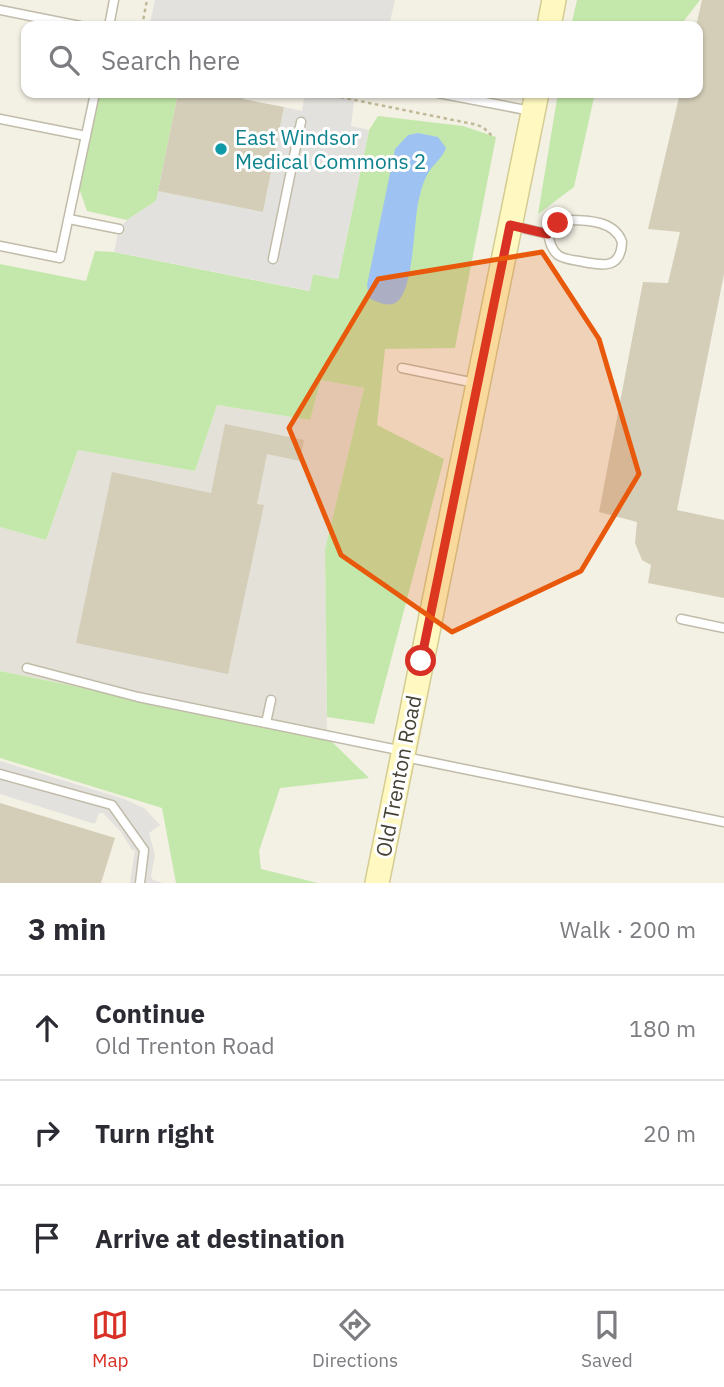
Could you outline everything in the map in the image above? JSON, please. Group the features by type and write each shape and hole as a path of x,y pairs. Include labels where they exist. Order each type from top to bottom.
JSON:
{"main road":[{"path":"550,21 554,0"},
{"name":"Old Trenton Road","path":"377,883 535,102"}],"lane":[{"path":"110,21 114,0"},
{"path":"0,10 55,21"},
{"path":"0,246 60,258 95,98"},
{"path":"492,98 535,102"},
{"path":"0,120 86,136"},
{"path":"273,259 301,122"},
{"path":"69,219 119,229"},
{"path":"569,220 611,226 617,231 622,248 613,262 598,265 561,258 554,252 548,234 558,223 569,220"},
{"path":"510,225 548,234"},
{"path":"402,368 478,383"},
{"path":"681,619 724,628"},
{"path":"27,668 138,697 724,822"},
{"path":"266,723 271,700"},
{"path":"0,774 112,805 144,850 140,883"}],"path":[{"path":"143,21 147,0"},
{"path":"345,98 473,124 483,127 494,138"}],"highlighted area":[{"path":"542,252 599,339 639,474 581,571 452,632 341,555 289,428 378,279"}],"shaded area":[{"path":"155,0 395,0 390,21 150,21"},
{"path":"304,98 354,98 351,126 369,130 338,279 313,274 310,291 114,252 119,229 127,220 156,201 158,191 263,212 284,107 302,111"},
{"path":"321,380 364,388 325,549 327,737 0,671 0,527 46,540 78,450 195,471 217,405 310,420"},
{"path":"0,761 124,799 144,808 160,825 149,833 155,855 151,876 153,880 163,883 130,883 135,850 132,850 121,832 103,813 99,813 95,824 0,794"}],"green space":[{"path":"577,0 700,0 684,21 572,21"},
{"path":"94,98 177,98 158,191 272,214 156,201 127,220 87,211 79,188"},
{"path":"557,98 594,98 574,187 538,214"},
{"path":"378,116 463,126 496,137 455,348 385,349 377,425 444,459 374,724 327,717 325,549 364,388 321,380 310,420 217,405 195,471 78,450 46,540 0,527 0,264 86,281 95,251 114,252 309,291 313,274 338,279 369,130"},
{"path":"0,671 327,737 369,778 280,788 259,851 261,869 318,883 176,883 162,808 0,758"}],"water":[{"path":"418,133 438,137 446,148 429,171 421,190 410,270 402,297 395,303 386,304 369,298 367,285 395,149 408,135"}],"building":[{"path":"702,0 724,0 724,274 677,510 724,520 724,598 648,583 651,565 642,560 635,543 637,522 599,512 643,282 668,283 680,232 648,229 679,98 703,98 703,21 697,21"},
{"name":"East Windsor Medical Commons 2","path":"177,98 243,98 284,107 263,212 158,191"},
{"path":"225,424 304,440 300,461 267,454 257,504 264,505 228,674 76,643 112,472 211,493"},
{"path":"0,803 115,838 101,883 0,883"}],"place":[{"name":"East Windsor Medical Commons 2","path":"221,149"}],"route":[{"path":"421,661 510,225 548,234 558,223"}]}
